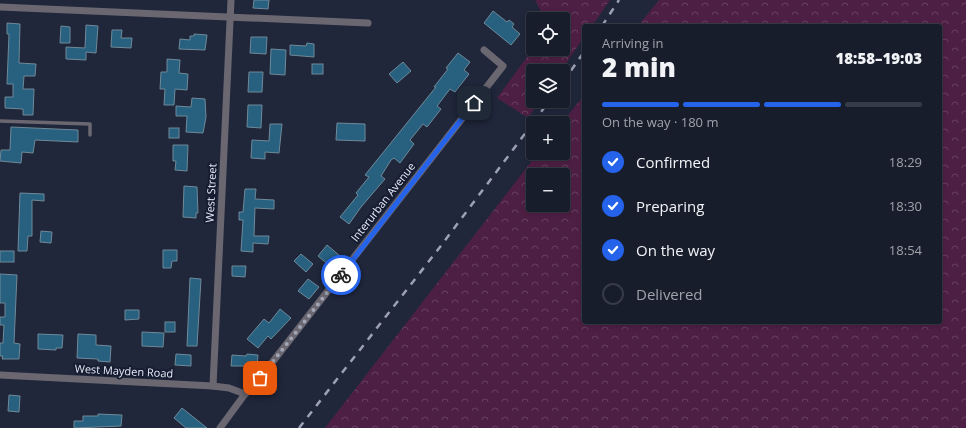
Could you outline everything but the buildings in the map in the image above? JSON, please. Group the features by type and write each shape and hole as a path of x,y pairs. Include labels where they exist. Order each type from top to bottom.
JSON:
{"street":[{"name":"West Street","path":"213,386 231,0"},
{"path":"0,6 230,18 368,23"},
{"name":"Interurban Avenue","path":"220,428 245,394 260,378 503,66 484,50"},
{"name":"West Mayden Road","path":"0,375 213,386 229,388 245,394"}],"lane":[{"path":"0,121 90,124 90,135"}],"green space":[{"path":"535,0 610,0 593,24 582,24 582,40 566,64 526,64 526,108 535,108 529,116 526,117 497,98 528,56 570,56 570,12 541,12"},
{"path":"659,0 966,0 966,428 325,428 526,168 526,212 570,212 570,168 526,168 533,160 570,160 570,116 568,116 582,98 582,324 942,324 942,24 640,24"}],"railway":[{"path":"603,24 619,0"},
{"path":"570,72 582,55"},
{"path":"538,116 544,108"},
{"path":"299,428 440,247 526,132"}],"way so far":[{"path":"260,378 341,275"}],"route":[{"path":"341,275 474,103"}]}
